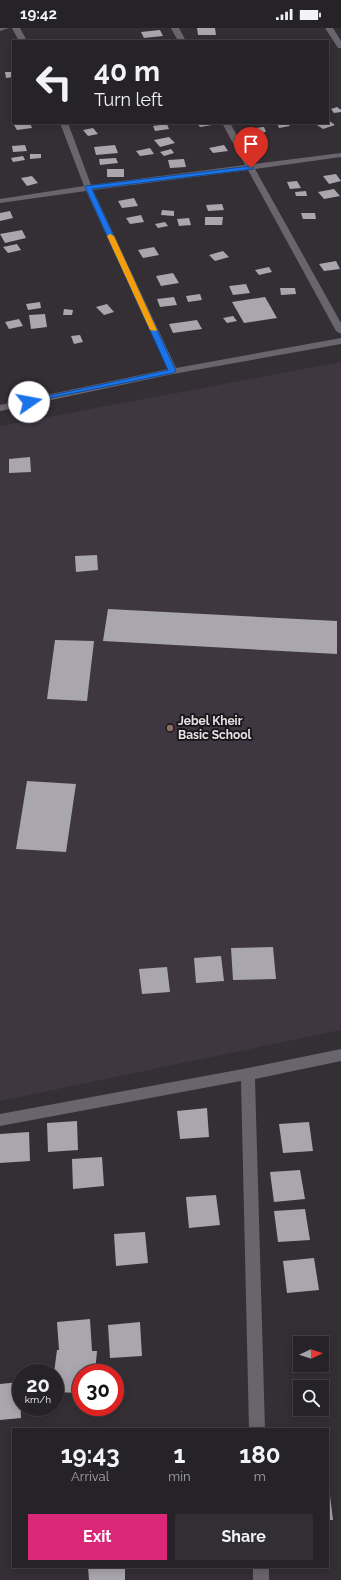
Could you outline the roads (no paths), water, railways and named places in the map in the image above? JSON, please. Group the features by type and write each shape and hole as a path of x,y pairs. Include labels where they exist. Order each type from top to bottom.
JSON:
{"street":[{"path":"0,29 5,28"},
{"path":"16,28 22,40"},
{"path":"175,28 181,40"},
{"path":"329,28 341,46"},
{"path":"64,124 88,187 173,371"},
{"path":"227,124 341,331"},
{"path":"0,201 88,187 251,168 341,155"},
{"path":"0,408 173,371 341,341"},
{"path":"0,1120 248,1074 341,1054"},
{"path":"248,1074 257,1428"},
{"path":"261,1568 261,1580"}],"place":[{"name":"Jebel Kheir Basic School","path":"170,728"}]}
